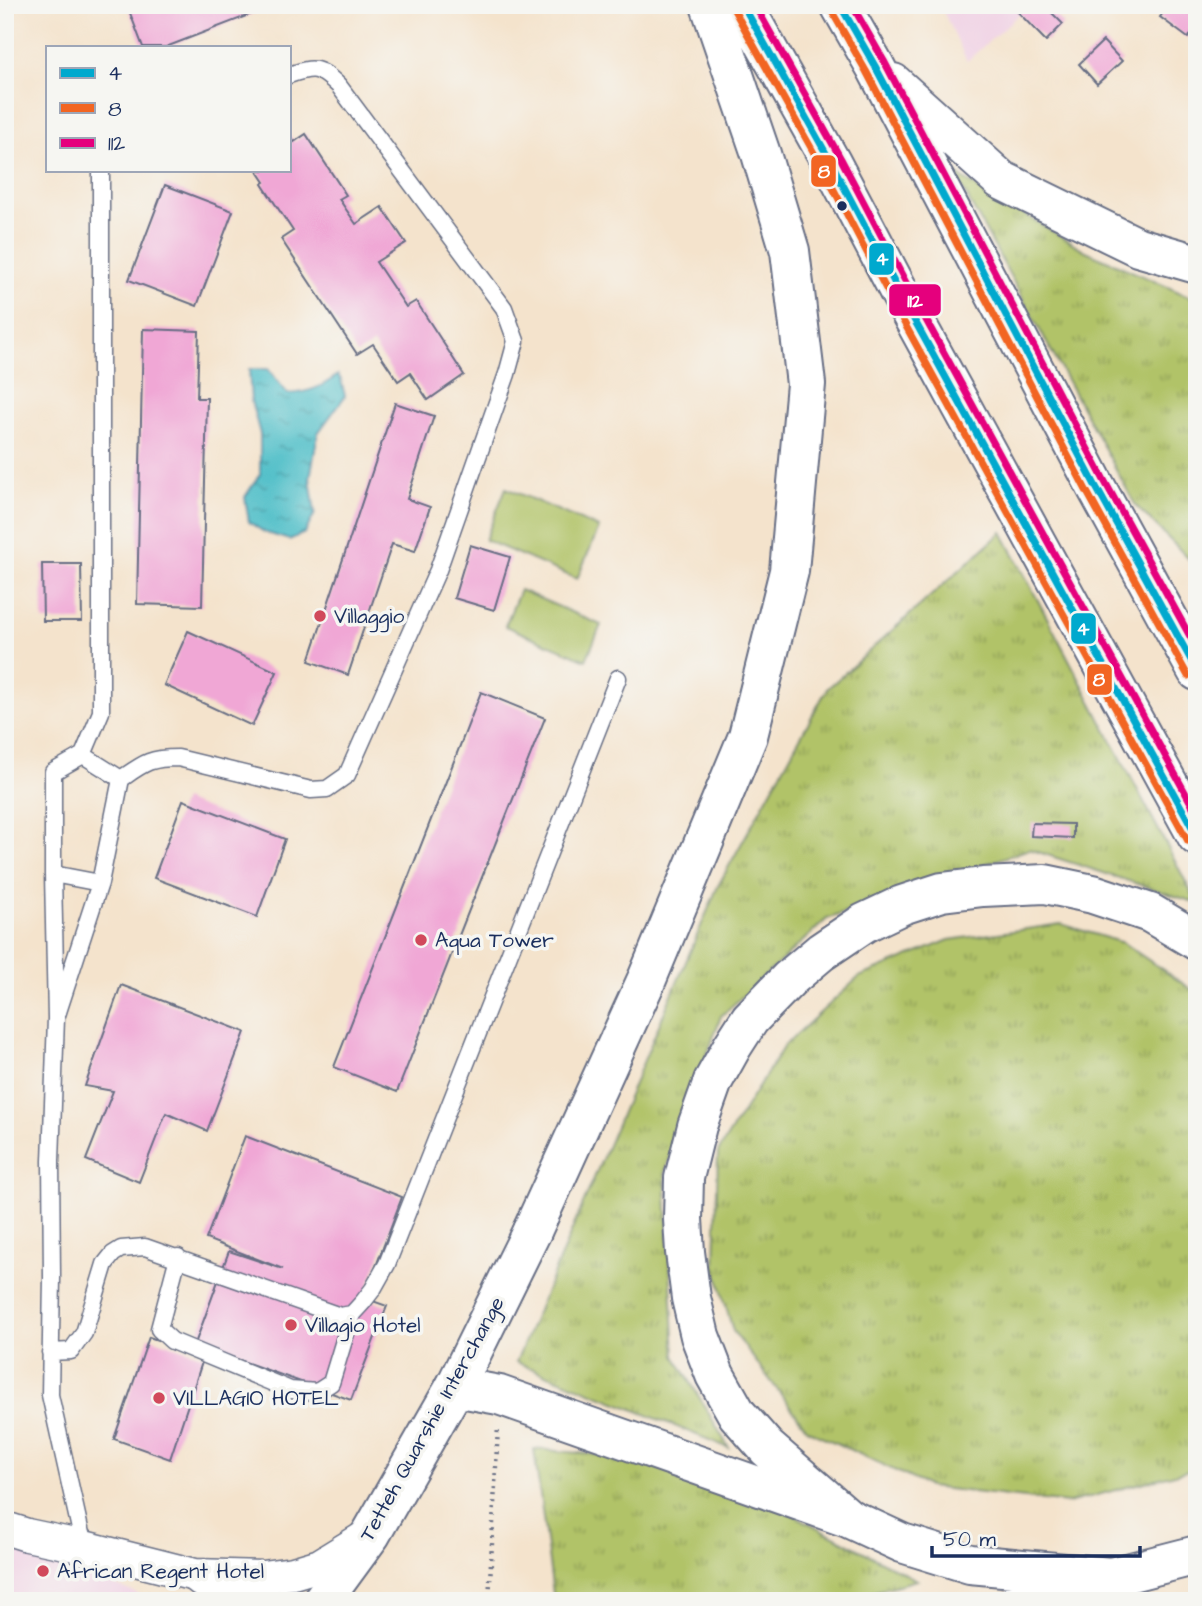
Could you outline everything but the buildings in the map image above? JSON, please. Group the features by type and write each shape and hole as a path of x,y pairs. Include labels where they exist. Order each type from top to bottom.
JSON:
{"main road":[{"name":"Tetteh Quarshie Interchange","path":"323,1601 371,1534 454,1387 532,1231 647,979 748,736 789,571 806,384 790,251 761,153 710,5"},
{"path":"743,5 1197,836"},
{"path":"840,5 1197,671"},
{"path":"875,66 1001,180 1138,247 1197,264"},
{"path":"849,1518 767,1448 737,1414 715,1375 700,1336 691,1298 685,1252 684,1178 697,1126 713,1081 732,1046 750,1020 789,979 821,952 864,923 902,905 942,892 1045,884 1093,894 1150,913 1197,941"},
{"path":"454,1387 499,1395 849,1518 902,1543 970,1564 1110,1577"},
{"path":"1018,1601 1197,1555"}],"street":[{"path":"5,1528 195,1574 262,1577 293,1573 320,1565 371,1534"},
{"path":"195,1574 229,1601"}],"lane":[{"path":"56,1018 100,883 121,779 148,761 161,758 178,758 311,790 327,789 347,775 438,570 507,374 516,341 504,308 340,86 325,73 307,68 290,75"},
{"path":"84,1547 50,1395 51,1161 56,1018 53,772 83,755 101,712 101,172"},
{"path":"177,1257 159,1329 172,1341 290,1391 317,1392 331,1384 352,1314 373,1289 387,1264 618,678"},
{"path":"83,755 121,779"},
{"path":"53,874 100,883"},
{"path":"50,1352 71,1351 84,1333 105,1264 121,1249 145,1247 340,1316 352,1314"}],"path":[{"path":"489,1601 499,1395"}],"shaded area":[{"path":"940,5 1029,5 967,61"},
{"name":"African Regent Hotel","path":"5,1541 155,1601 5,1601"}],"green space":[{"path":"954,173 1086,251 1197,300 1197,567 1136,506"},
{"path":"506,488 599,528 577,579 485,540"},
{"path":"1002,532 1197,903 1029,849 827,919 721,1016 665,1172 675,1356 729,1448 516,1362 718,886 827,689"},
{"path":"520,590 601,625 586,660 505,626"},
{"path":"1061,924 1123,943 1197,993 1197,1468 1068,1503 930,1487 808,1430 733,1331 715,1267 718,1152 784,1046 859,977 949,940"},
{"path":"534,1449 624,1457 792,1514 917,1580 839,1601 554,1601"}],"water":[{"path":"249,369 268,369 288,394 314,389 338,375 345,396 318,433 310,478 315,513 305,533 289,540 264,532 249,522 245,497 260,474 260,434 251,401"}],"transit line":[{"name":"4","path":"743,5 1197,836"},
{"name":"112","path":"755,5 1197,814"},
{"name":"4","path":"840,5 1197,671"},
{"name":"112","path":"852,5 1104,480 1197,649"},
{"name":"8","path":"734,10 1188,841"},
{"name":"8","path":"831,10 1188,676"}],"place":[{"name":"Villaggio","path":"320,616"},
{"name":"Aqua Tower","path":"421,940"},
{"name":"Villagio Hotel","path":"291,1325"},
{"name":"VILLAGIO HOTEL","path":"159,1398"},
{"name":"African Regent Hotel","path":"43,1571"}]}
